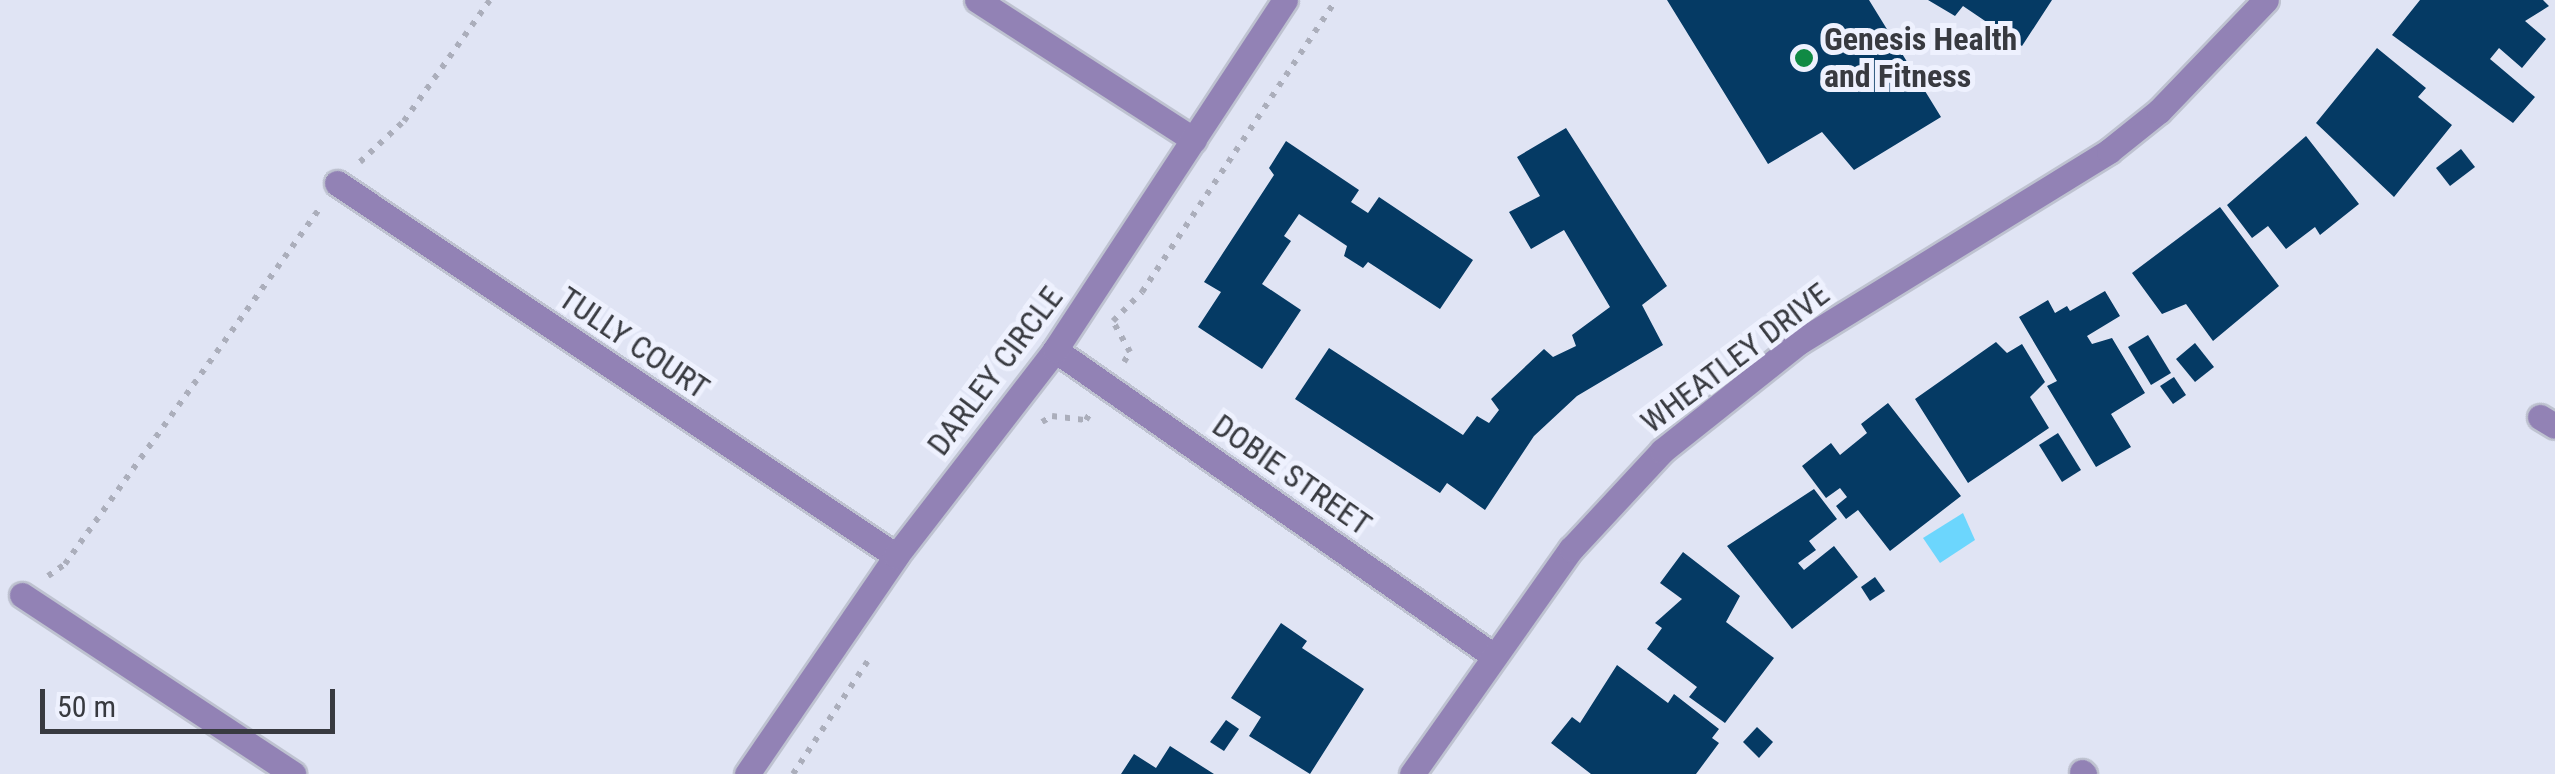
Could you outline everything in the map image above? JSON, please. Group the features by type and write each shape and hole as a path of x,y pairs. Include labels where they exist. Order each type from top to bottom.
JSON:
{"street":[{"path":"977,0 1194,140"},
{"name":"DARLEY CIRCLE","path":"747,774 896,556 1055,350 1285,0"},
{"name":"WHEATLEY DRIVE","path":"1412,774 1490,654 1571,549 1662,451 1799,342 2110,151 2159,111 2266,0"},
{"name":"TULLY COURT","path":"337,183 896,556"},
{"name":"DOBIE STREET","path":"1055,350 1490,654"},
{"path":"22,594 293,774"}],"path":[{"path":"22,594 65,564 337,183 404,121 490,0"}],"water":[{"path":"1963,513 1975,540 1940,563 1923,538"}],"building":[{"name":"Genesis Health and Fitness","path":"1667,0 1869,0 1941,117 1854,170 1822,132 1768,164"},
{"path":"1928,0 2052,0 2022,46 1963,6 1955,16"},
{"path":"2420,0 2543,0 2549,6 2525,21 2546,39 2522,68 2499,48 2490,59 2535,97 2513,123 2392,35"},
{"path":"2377,48 2426,88 2418,97 2452,125 2394,197 2316,123"},
{"path":"1566,128 1667,286 1642,305 1663,345 1577,396 1534,436 1485,510 1447,483 1440,493 1295,399 1329,348 1463,435 1477,416 1489,423 1499,410 1491,399 1544,349 1553,357 1576,346 1572,335 1610,307 1564,230 1531,249 1509,212 1540,196 1517,157"},
{"path":"2306,136 2359,204 2320,235 2315,227 2286,249 2268,226 2252,238 2227,205"},
{"path":"1286,141 1359,190 1351,202 1368,213 1379,197 1473,260 1440,309 1368,262 1363,268 1344,256 1347,246 1299,214 1284,236 1291,241 1262,284 1301,310 1262,369 1198,327 1221,292 1204,282 1274,175 1269,168"},
{"path":"2461,149 2475,167 2450,186 2436,168"},
{"path":"2220,207 2279,286 2213,341 2186,304 2162,314 2132,273"},
{"path":"2105,291 2120,316 2087,336 2092,344 2112,338 2145,393 2111,414 2131,447 2096,467 2047,386 2057,381 2019,317 2048,300 2055,313 2067,306 2070,311"},
{"path":"2148,335 2171,373 2151,385 2128,347"},
{"path":"1996,342 2007,353 2022,344 2045,382 2030,397 2049,428 1968,483 1915,399"},
{"path":"2195,343 2214,367 2195,382 2176,359"},
{"path":"2174,377 2186,395 2173,404 2160,386"},
{"path":"1888,403 1961,496 1890,551 1858,510 1846,519 1836,506 1847,497 1840,488 1826,498 1802,466 1831,443 1840,455 1867,433 1861,424"},
{"path":"2058,433 2081,470 2062,482 2039,445"},
{"path":"1814,489 1837,519 1809,541 1816,550 1798,563 1804,570 1834,546 1858,577 1792,629 1727,546"},
{"path":"1683,552 1740,596 1726,622 1774,658 1725,723 1689,697 1697,687 1647,649 1662,628 1655,623 1682,599 1660,583"},
{"path":"1875,577 1885,591 1870,601 1861,587"},
{"path":"1281,623 1307,641 1302,648 1364,689 1310,774 1249,736 1261,717 1231,698"},
{"path":"1617,665 1668,703 1674,694 1719,729 1712,738 1719,743 1696,774 1591,774 1551,743 1572,717 1580,723"},
{"path":"1226,720 1239,729 1224,751 1210,742"},
{"path":"1757,727 1773,742 1759,758 1743,742"},
{"path":"1170,746 1214,774 1121,774 1134,754 1156,768"}],"place":[{"name":"Genesis Health and Fitness","path":"1804,58"}]}
